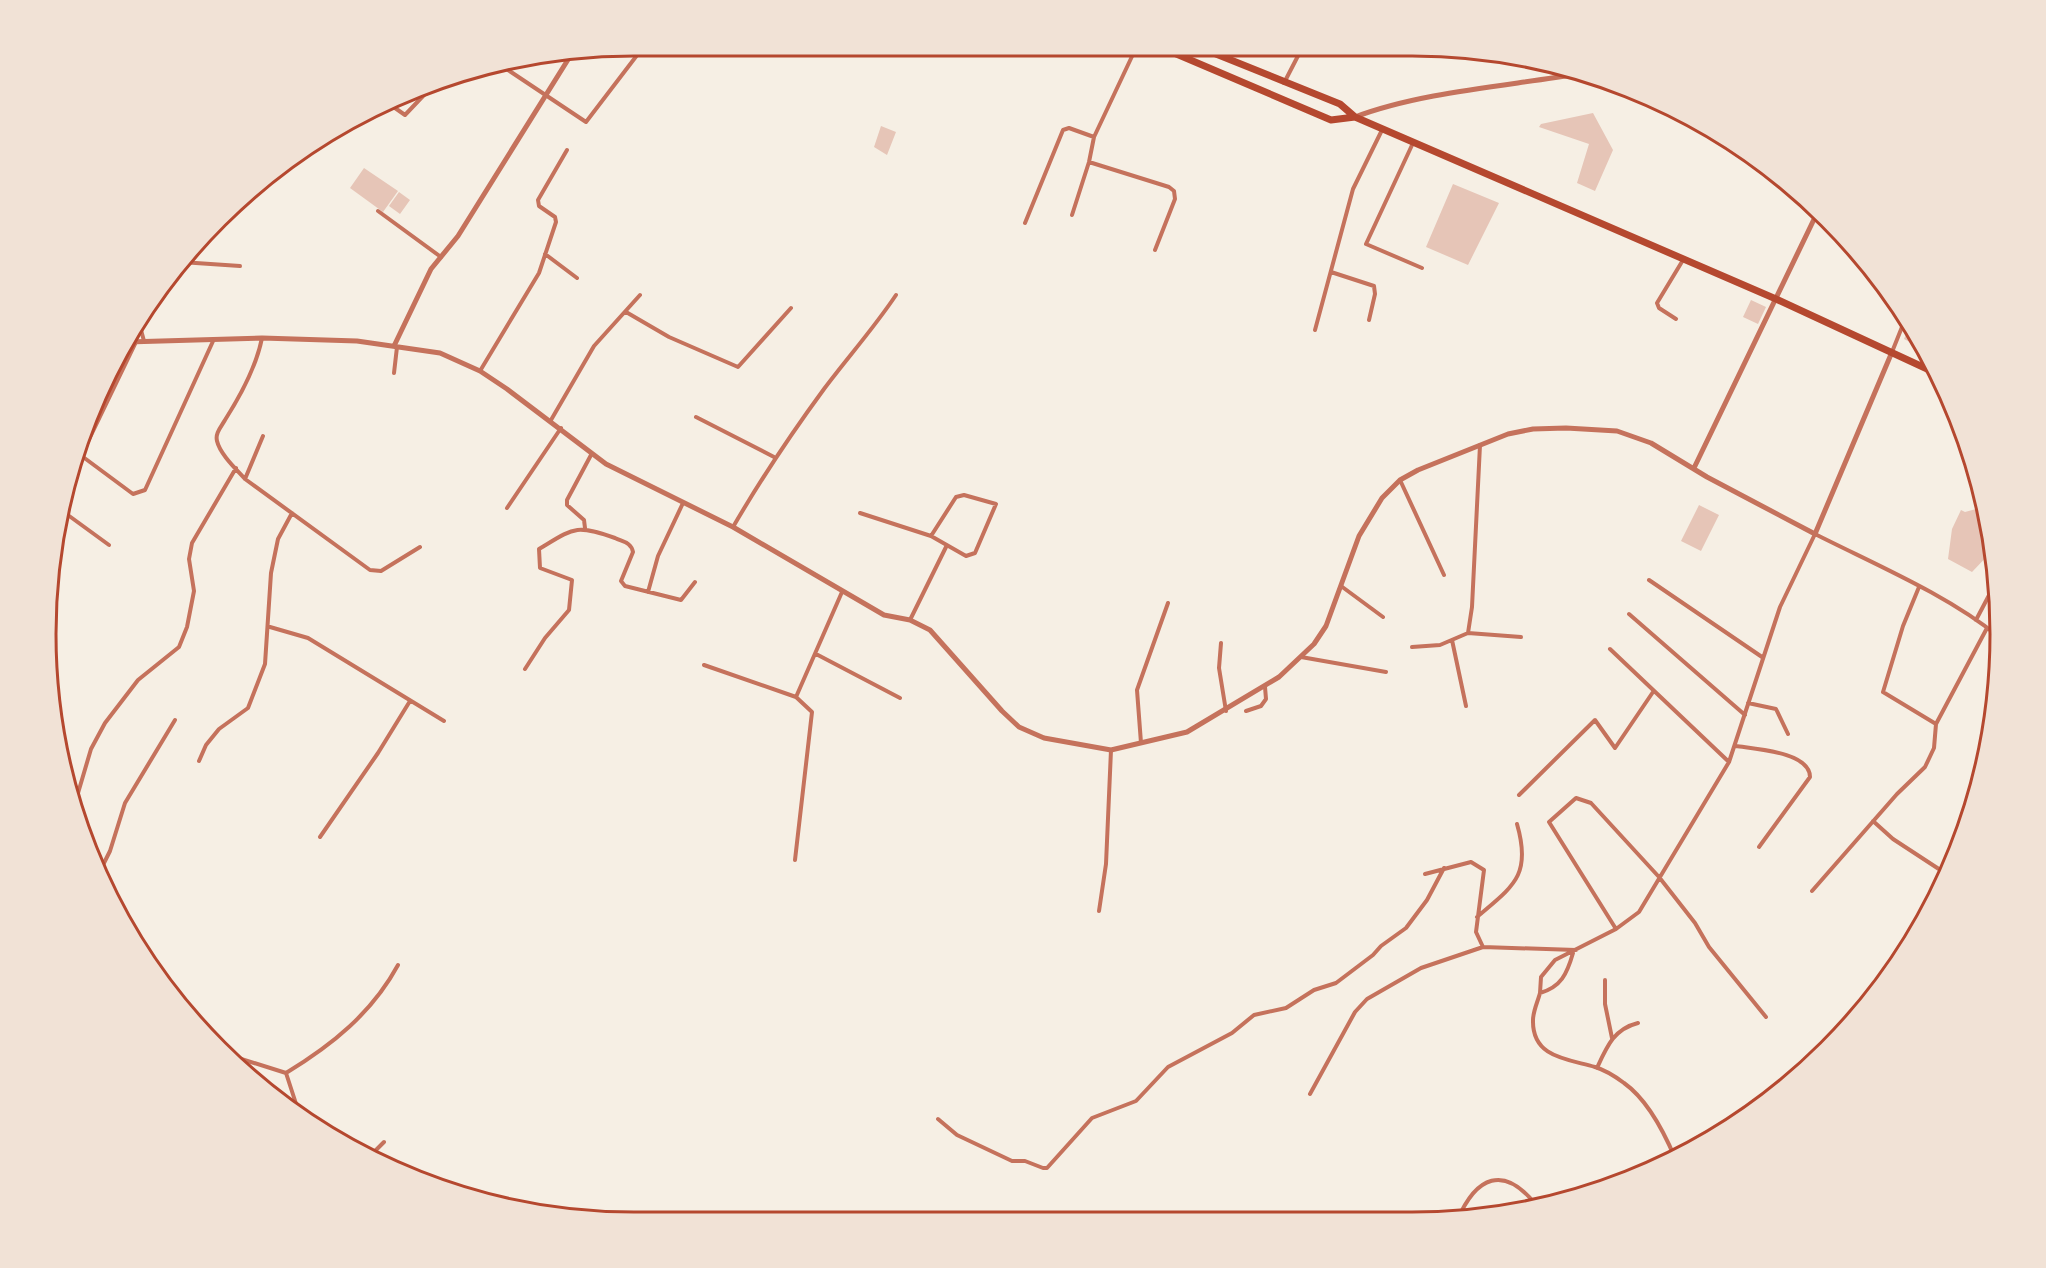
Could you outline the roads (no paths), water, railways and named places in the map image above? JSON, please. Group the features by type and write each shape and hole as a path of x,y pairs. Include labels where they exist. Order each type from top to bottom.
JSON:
{"main road":[{"path":"1182,56 1331,120 1355,117"},
{"path":"1220,56 1283,83 1341,104 1355,117 1382,130 1776,299 1926,368"}],"street":[{"path":"508,70 586,122 636,56"},
{"path":"1072,215 1089,162 1094,137 1132,56"},
{"path":"1283,83 1298,56"},
{"path":"394,373 396,346 432,269 568,59"},
{"path":"1355,117 1379,108 1565,76"},
{"path":"395,108 405,115 423,96"},
{"path":"1025,223 1063,130 1069,128 1094,137"},
{"path":"1316,330 1353,189 1382,130"},
{"path":"1414,143 1366,239 1366,244 1422,268"},
{"path":"480,371 539,273 555,226 555,218 539,206 538,200 567,150"},
{"path":"1089,162 1169,187 1174,191 1175,199 1155,250"},
{"path":"378,212 441,257"},
{"path":"1694,468 1815,219"},
{"path":"544,254 577,278"},
{"path":"1676,319 1659,308 1657,303 1683,260"},
{"path":"191,263 240,266"},
{"path":"1331,272 1374,286 1369,320"},
{"path":"551,420 594,346 640,295"},
{"path":"733,527 774,457 825,388 874,328 896,295"},
{"path":"626,312 669,338 738,367 791,308"},
{"path":"1672,1151 1652,1114 1632,1090 1597,1068 1564,1061 1541,1046 1536,1040 1532,1019 1540,993 1541,977 1555,960 1616,929 1639,912 1729,762 1780,607 1815,534 1902,327"},
{"path":"141,332 144,341"},
{"path":"262,338 259,353 241,394 216,434 217,443 245,479 370,570 381,571 420,547"},
{"path":"92,434 136,342 262,338 357,341 440,353 480,371 551,420 591,455 733,527 884,615 910,620 930,630 1019,727 1044,738 1111,750 1187,732 1265,687 1301,657 1326,626 1365,525 1382,498 1400,480 1445,457 1533,429 1605,430 1651,443 1815,534 1919,587 1990,630"},
{"path":"83,458 133,494 145,490 214,339"},
{"path":"696,417 774,457"},
{"path":"507,508 561,428"},
{"path":"245,479 263,436"},
{"path":"1468,633 1472,607 1480,444"},
{"path":"585,528 584,520 567,505 567,500 591,455"},
{"path":"78,793 91,749 105,723 138,680 179,647 187,627 194,591 189,559 192,543 236,468"},
{"path":"1400,480 1444,575"},
{"path":"860,513 931,536 966,556 975,553 996,504 964,495 956,497 931,536"},
{"path":"648,592 658,556 683,503"},
{"path":"198,761 219,729 248,708 265,664 270,627 271,573 278,539 292,513"},
{"path":"68,515 109,545"},
{"path":"525,669 545,638 569,610 572,583 570,578 540,568 538,549 562,535 585,528 632,547 633,552 622,584 681,600 695,582"},
{"path":"910,620 946,544"},
{"path":"1649,580 1762,657"},
{"path":"1340,585 1383,617"},
{"path":"1919,587 1899,637 1883,692 1936,724"},
{"path":"796,697 842,592"},
{"path":"1976,620 1989,595"},
{"path":"1141,744 1137,723 1137,690 1168,603"},
{"path":"1629,615 1744,715"},
{"path":"270,627 308,638 444,721"},
{"path":"1812,891 1873,821 1925,767 1934,748 1936,724 1987,628"},
{"path":"1412,646 1440,645 1468,633 1521,637"},
{"path":"1452,640 1462,678 1466,706"},
{"path":"1221,643 1219,668 1226,711"},
{"path":"1610,650 1729,762"},
{"path":"816,654 900,698"},
{"path":"1301,657 1386,672"},
{"path":"704,665 796,697 812,712 795,860"},
{"path":"1246,711 1261,706 1266,699 1265,687"},
{"path":"1519,795 1595,720 1615,748 1653,692"},
{"path":"320,837 378,753 410,700"},
{"path":"1748,703 1776,709 1788,734"},
{"path":"104,864 125,803 175,720"},
{"path":"1736,746 1777,752 1806,765 1810,770 1810,777 1760,847"},
{"path":"1099,911 1106,864 1111,750"},
{"path":"1616,929 1549,822 1572,800 1582,798 1591,803 1659,877 1695,923 1709,947 1766,1017"},
{"path":"1873,821 1893,839 1940,870"},
{"path":"1476,918 1515,884 1523,858 1517,824"},
{"path":"1425,874 1471,862 1478,864 1484,870 1476,918 1476,932 1483,947"},
{"path":"938,1119 957,1135 1012,1161 1025,1161 1047,1168 1092,1118 1136,1101 1168,1067 1232,1033 1254,1015 1286,1008 1314,990 1336,983 1406,928 1427,900 1444,868"},
{"path":"1310,1094 1355,1012 1367,999 1421,968 1483,947 1575,951"},
{"path":"1540,993 1553,989 1567,975 1575,951"},
{"path":"242,1059 286,1072 323,1050 359,1017 384,989 398,965"},
{"path":"1605,981 1605,1004 1612,1038"},
{"path":"1597,1068 1612,1038 1626,1026 1638,1023"},
{"path":"286,1072 296,1103"},
{"path":"375,1151 384,1142"},
{"path":"1462,1210 1470,1197 1485,1184 1496,1179 1511,1180 1525,1190 1532,1199"}]}
